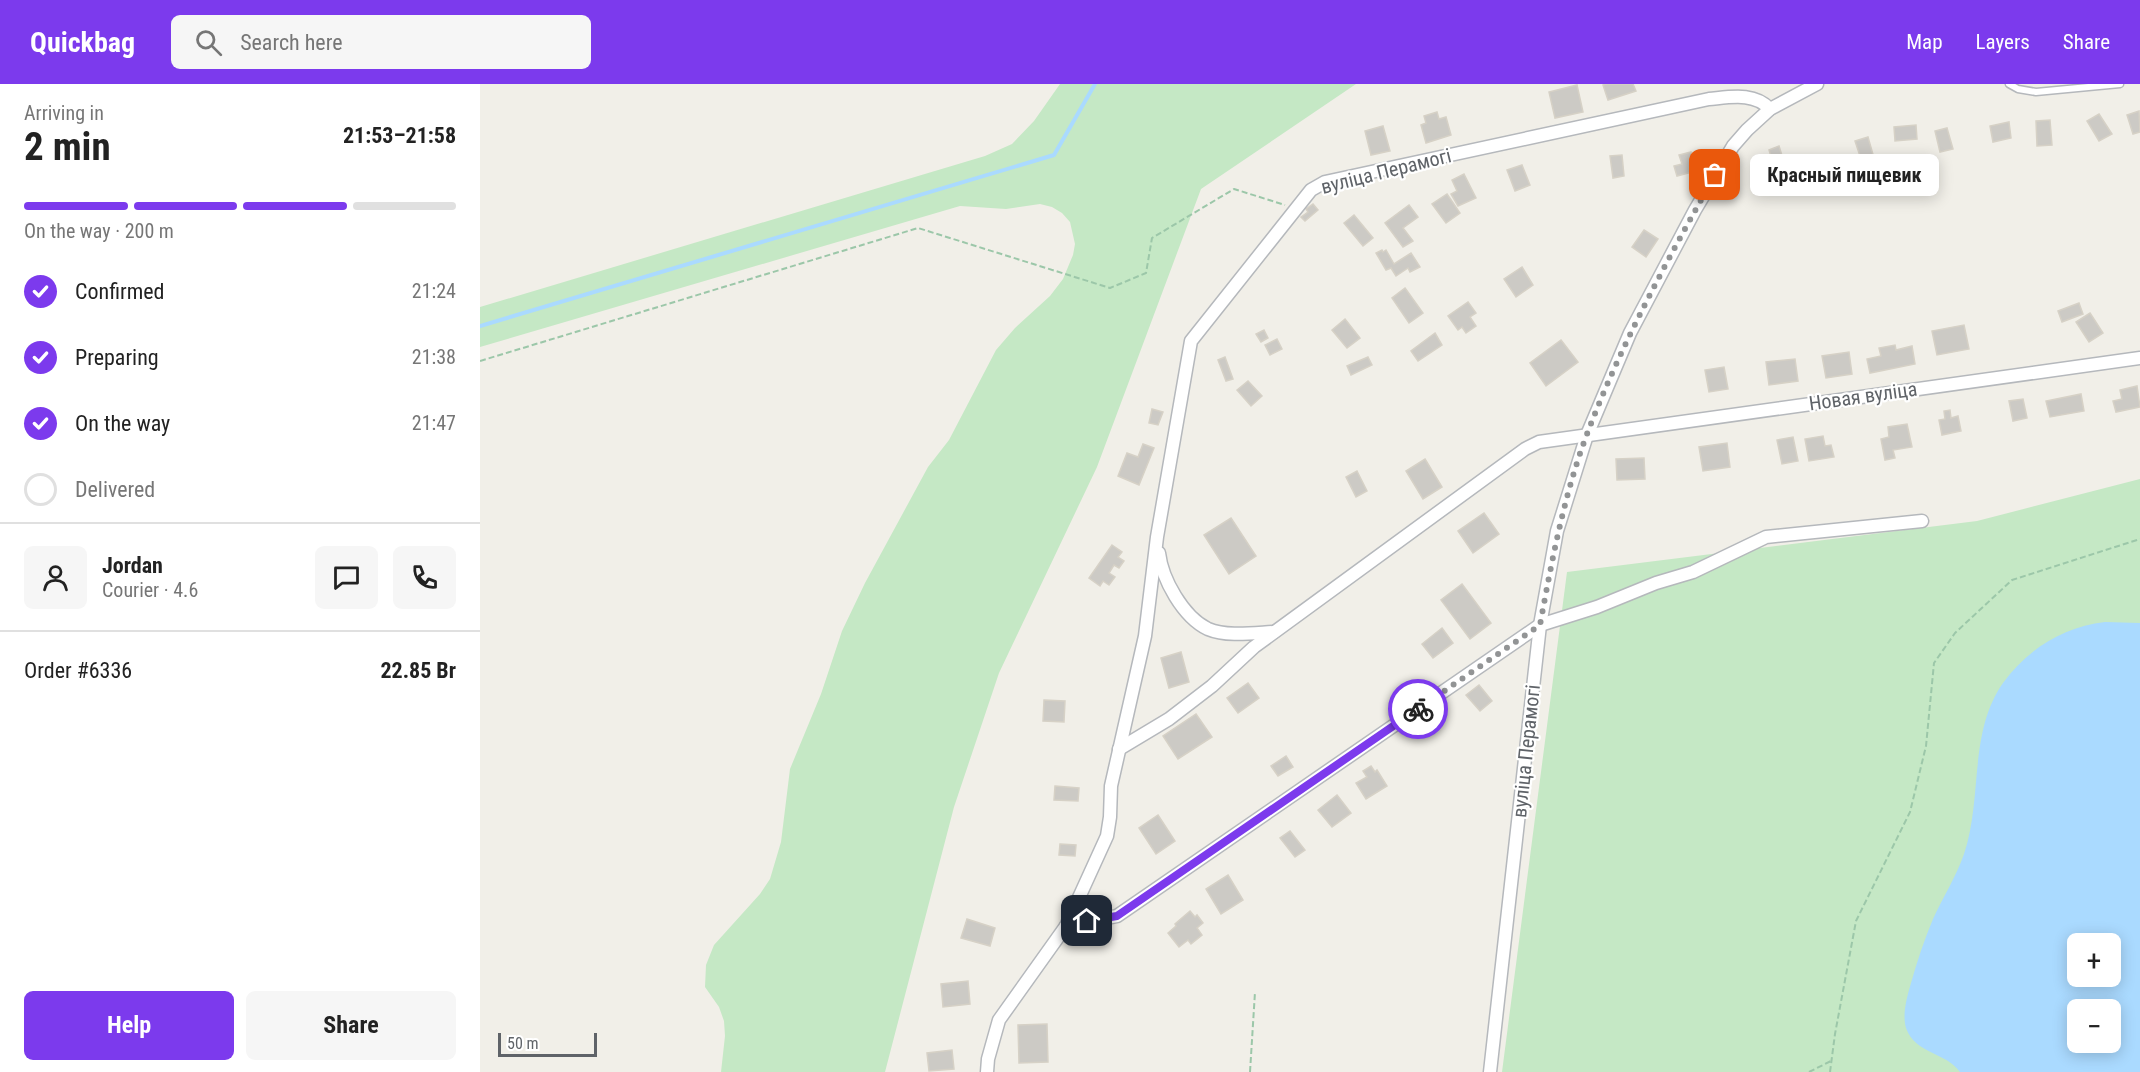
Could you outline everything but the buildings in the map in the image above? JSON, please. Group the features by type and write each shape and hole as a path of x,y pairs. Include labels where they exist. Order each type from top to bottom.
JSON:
{"street":[{"name":"вуліца Перамогі","path":"1490,1072 1540,625 1557,531 1587,435 1630,333 1710,184 1733,146 1770,110 1817,84"},
{"name":"вуліца Перамогі","path":"987,1072 988,1059 999,1020 1066,926 1107,836 1111,786 1145,636 1157,537 1191,341 1311,190 1325,182 1709,99 1739,97 1754,99 1762,102 1770,110"},
{"name":"Новая вуліца","path":"1587,435 2140,358"},
{"path":"1119,749 1178,712 1212,686 1254,647 1525,449 1539,442 1587,435"},
{"path":"1066,926 1117,916 1540,625 1693,572 1767,537 1922,521"},
{"name":"вуліца Перамогі","path":"1157,537 1165,578 1176,598 1194,618 1209,629 1228,633 1274,632"}],"lane":[{"path":"2009,84 2018,89 2036,92 2120,84"}],"path":[{"path":"480,361 918,228 1110,288 1146,273 1152,238 1234,189 1296,209"},
{"path":"1830,1072 1856,921 1910,812 1926,746 1934,663 1955,633 2012,580 2140,539"},
{"path":"1250,1072 1255,992"},
{"path":"1809,1072 1831,1061"}],"green space":[{"path":"1060,84 1356,84 1201,189 1097,467 999,673 954,807 885,1072 721,1072 725,1036 724,1021 719,1007 705,987 706,965 714,945 760,894 770,879 781,842 790,769 821,694 842,631 865,583 928,467 949,440 996,350 1015,328 1050,296 1063,279 1075,244 1070,222 1052,207 1040,204 1006,209 960,206 480,347 480,307 985,156 1012,144 1034,121"},
{"path":"2140,479 2140,1072 1502,1072 1567,572 1977,521"}],"water":[{"path":"2105,622 2140,623 2140,1072 1960,1072 1947,1060 1923,1048 1910,1037 1905,1023 1905,1011 1911,983 1933,919 1964,854 1970,833 1980,744 1992,702 2003,683 2035,650 2075,629"}],"waterway":[{"path":"480,326 1054,155 1095,84"}],"way so far":[{"path":"1418,709 1540,625 1557,531 1587,435 1630,333 1715,175"}],"place":[{"name":"Красный пищевик","path":"1715,175"}],"route":[{"path":"1087,921 1117,916 1418,709"}]}
